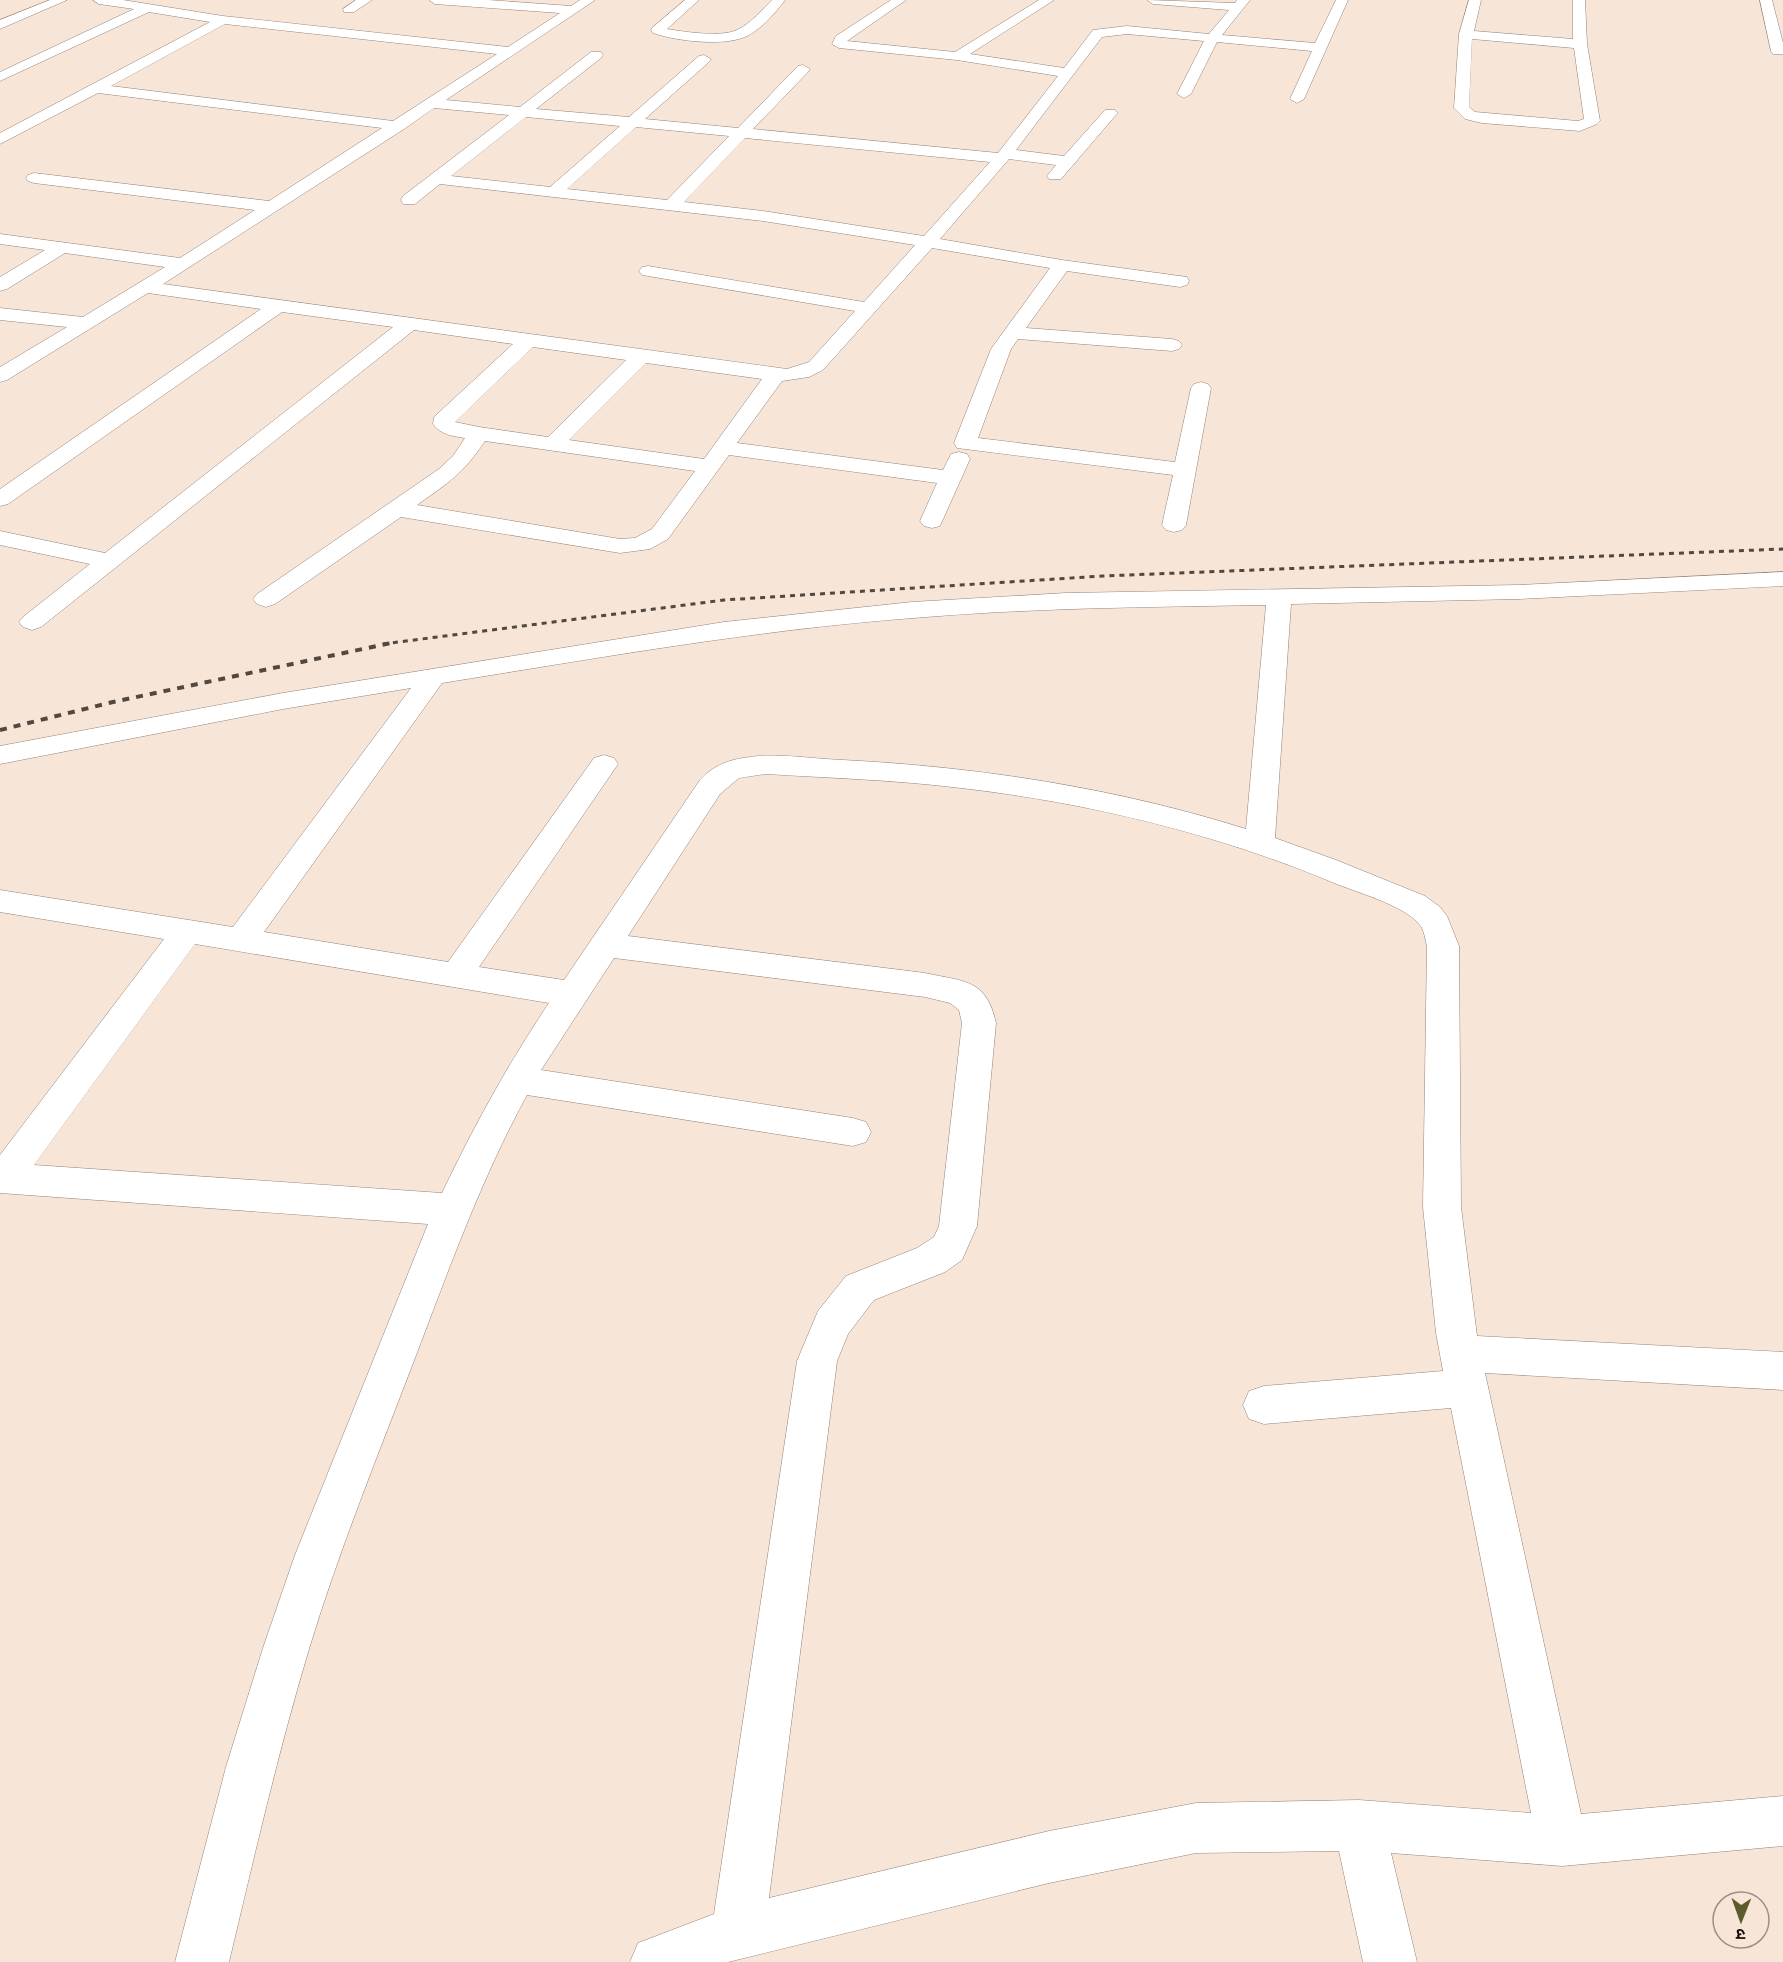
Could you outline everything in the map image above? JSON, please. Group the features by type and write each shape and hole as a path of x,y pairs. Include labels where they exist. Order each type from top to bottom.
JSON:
{"street":[{"path":"0,25 61,0"},
{"path":"99,0 223,20 510,51"},
{"path":"349,9 366,0"},
{"path":"435,0 573,10"},
{"path":"0,376 273,207 589,0"},
{"path":"693,0 658,30 720,37 738,36 743,34 778,0"},
{"path":"900,0 841,39 839,44 957,56 1067,73"},
{"path":"957,56 1048,0"},
{"path":"1153,0 1241,3"},
{"path":"1297,99 1341,0"},
{"path":"1474,0 1466,34 1461,108 1465,113 1482,118 1580,126 1592,121 1580,44 1579,0"},
{"path":"1766,0 1778,51"},
{"path":"1184,94 1212,38 1241,3"},
{"path":"0,77 147,8"},
{"path":"0,139 223,20"},
{"path":"145,288 776,375 806,372 816,366 1004,156 1098,33 1105,30 1127,30 1320,48"},
{"path":"1466,34 1580,44"},
{"path":"409,200 596,55"},
{"path":"554,192 704,59"},
{"path":"671,206 803,69"},
{"path":"96,88 399,126"},
{"path":"432,103 1067,161"},
{"path":"1055,176 1110,113"},
{"path":"34,178 273,207"},
{"path":"436,178 763,216 1062,265 1180,281"},
{"path":"0,239 183,264"},
{"path":"0,285 63,247"},
{"path":"932,521 966,443 992,367 1001,349 1015,333 1062,265"},
{"path":"648,271 868,308"},
{"path":"0,499 278,306"},
{"path":"0,314 87,323"},
{"path":"32,622 410,324"},
{"path":"1015,333 1172,345"},
{"path":"528,341 445,417 444,424 452,429 479,434 553,444 951,478"},
{"path":"553,444 642,356"},
{"path":"397,509 620,546 636,546 650,542 660,534 776,375"},
{"path":"1174,525 1202,388"},
{"path":"266,599 447,474 461,461 479,434"},
{"path":"966,443 1185,470"},
{"path":"0,538 110,561"},
{"path":"0,755 283,700 724,630 912,610 1066,601 1519,592 1783,579"},
{"path":"1260,843 1280,597"},
{"path":"241,940 433,677"},
{"path":"456,975 604,764"},
{"path":"202,1962 251,1767 289,1637 317,1555 453,1210 491,1128 572,994 710,787 720,775 741,766 766,765 922,775 986,782 1044,791 1195,824 1312,860 1418,907 1434,921 1443,946 1444,1227 1464,1371 1562,1841"},
{"path":"0,901 572,994"},
{"path":"2,1178 188,931"},
{"path":"605,945 926,985 960,993 975,1004 979,1023 958,1226 948,1248 931,1260 860,1288 832,1324 818,1360 738,1932"},
{"path":"518,1080 853,1132"},
{"path":"2,1178 453,1210"},
{"path":"1264,1405 1464,1371 1783,1371"},
{"path":"657,1962 738,1932 1049,1857 1196,1828 1359,1825 1562,1841 1783,1821"},
{"path":"1359,1825 1390,1962"}],"railway":[{"path":"383,644 724,600 1103,576 1783,549"},
{"path":"0,730 113,702 391,643"}]}
